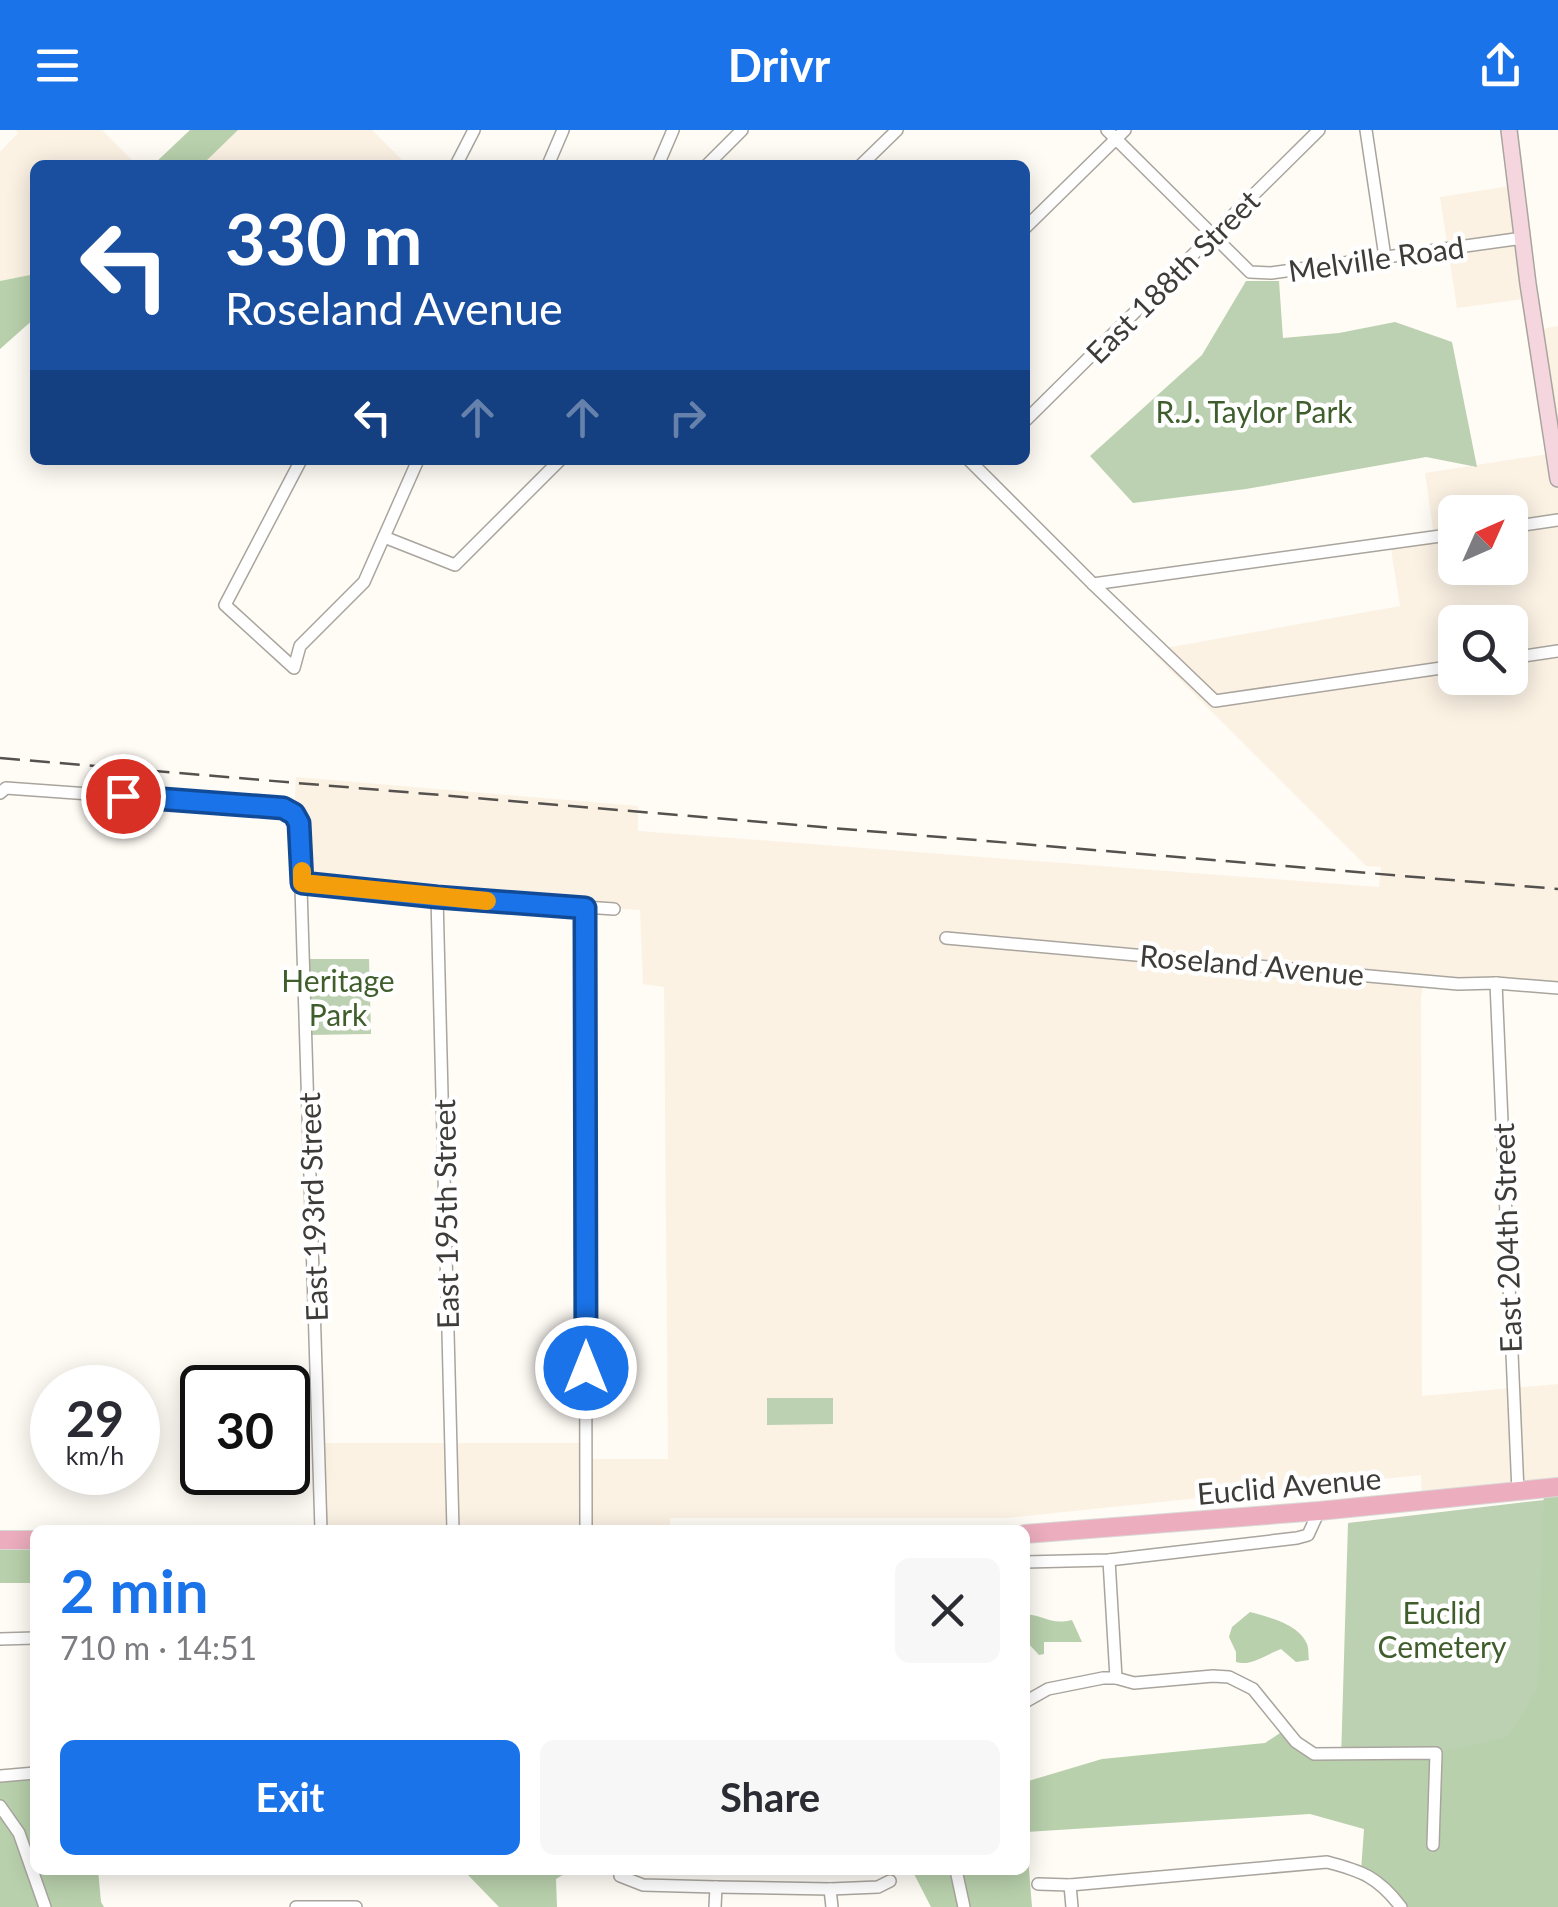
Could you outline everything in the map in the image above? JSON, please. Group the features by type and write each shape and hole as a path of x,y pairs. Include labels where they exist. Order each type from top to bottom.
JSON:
{"main road":[{"name":"Euclid Avenue","path":"1030,1534 1318,1512 1558,1487"},
{"path":"0,1540 30,1540"}],"street":[{"path":"459,160 474,130"},
{"path":"550,160 563,130"},
{"path":"660,160 673,130"},
{"path":"712,160 742,130"},
{"path":"866,160 897,130"},
{"name":"East 188th Street","path":"1030,416 1319,130"},
{"path":"1366,130 1385,258"},
{"path":"1510,130 1523,238 1552,387 1558,478"},
{"path":"1030,223 1116,133"},
{"name":"Melville Road","path":"1116,133 1250,272 1271,273 1523,238"},
{"path":"298,465 225,605 294,668 300,646 364,582 416,465"},
{"path":"384,537 454,565 555,465"},
{"path":"979,465 1092,584 1215,701 1438,668"},
{"path":"1528,524 1558,520"},
{"path":"1092,584 1438,536"},
{"path":"1528,655 1558,651"},
{"path":"3,790 283,808 294,814 299,823 302,883 614,909"},
{"name":"East 193rd Street","path":"302,883 321,1525"},
{"name":"East 195th Street","path":"437,897 453,1525"},
{"path":"585,908 586,1525"},
{"name":"Roseland Avenue","path":"946,938 1458,984 1558,988"},
{"name":"East 204th Street","path":"1496,984 1518,1492"},
{"path":"1030,1562 1108,1560 1297,1538 1308,1535 1318,1512"},
{"path":"1108,1560 1116,1678"},
{"path":"0,1639 30,1638"},
{"path":"1030,1700 1058,1686 1103,1678 1134,1684 1229,1677 1254,1689 1305,1750 1321,1755 1436,1753 1434,1845"},
{"path":"0,1776 30,1773"},
{"path":"0,1806 18,1833 30,1866"},
{"path":"1038,1884 1070,1885 1327,1862 1361,1871 1390,1893 1401,1907"},
{"path":"33,1875 45,1907"},
{"path":"957,1875 964,1907"},
{"path":"620,1876 643,1885 716,1887 830,1889 878,1887 890,1882"},
{"path":"1070,1885 1072,1907"},
{"path":"715,1907 716,1887"},
{"path":"830,1889 832,1907"},
{"path":"296,1907 356,1907"}],"shaded area":[{"path":"16,130 102,130 132,160 30,160 30,275 0,281 0,152 18,133"},
{"path":"238,130 372,130 401,159 400,160 207,160"},
{"path":"1516,185 1531,298 1457,308 1440,197"},
{"path":"1558,326 1558,988 1424,981 1421,998 1422,1396 1558,1384 1558,1487 1422,1501 1421,1475 1006,1518 670,1518 670,1525 321,1525 319,1443 586,1443 587,1459 668,1459 664,987 643,984 640,910 303,883 294,814 296,777 638,806 638,831 1379,887 1381,867 1366,866 1154,654 1160,649 1400,606 1390,543 1434,537 1425,473 1554,453 1536,330"}],"green space":[{"path":"190,130 238,130 207,160 158,160"},
{"path":"30,275 30,322 0,349 0,281"},
{"name":"R.J. Taylor Park","path":"1246,281 1279,281 1283,338 1395,322 1452,342 1477,467 1426,457 1246,489 1133,503 1090,456 1202,355"},
{"name":"Heritage Park","path":"305,959 369,959 371,1034 307,1035"},
{"path":"767,1398 833,1398 833,1424 767,1425"},
{"path":"1558,1487 1558,1907 1401,1907 1361,1871 1364,1829 1310,1814 1030,1832 1030,1781 1102,1759 1265,1743 1286,1729 1305,1750 1436,1753 1508,1737 1538,1688 1544,1489"},
{"name":"Euclid Cemetery","path":"1544,1500 1558,1907 1450,1754 1341,1759 1348,1523"},
{"path":"0,1540 30,1540 30,1583 0,1583"},
{"path":"1250,1612 1297,1631 1307,1644 1309,1660 1296,1662 1281,1649 1253,1661 1236,1662 1229,1637 1232,1627"},
{"path":"1030,1615 1053,1621 1072,1620 1082,1642 1044,1642 1044,1654 1039,1655 1030,1645"},
{"path":"30,1773 30,1875 98,1875 104,1907 0,1907 0,1776"},
{"path":"468,1875 563,1875 556,1879 557,1907 499,1907"},
{"path":"915,1875 1029,1875 1032,1907 931,1907"}],"railway":[{"path":"0,758 1558,889"}],"slow traffic":[{"path":"302,871 302,883 487,901"}],"route":[{"path":"123,796 283,808 294,814 299,823 302,883 585,908 586,1368"}]}
